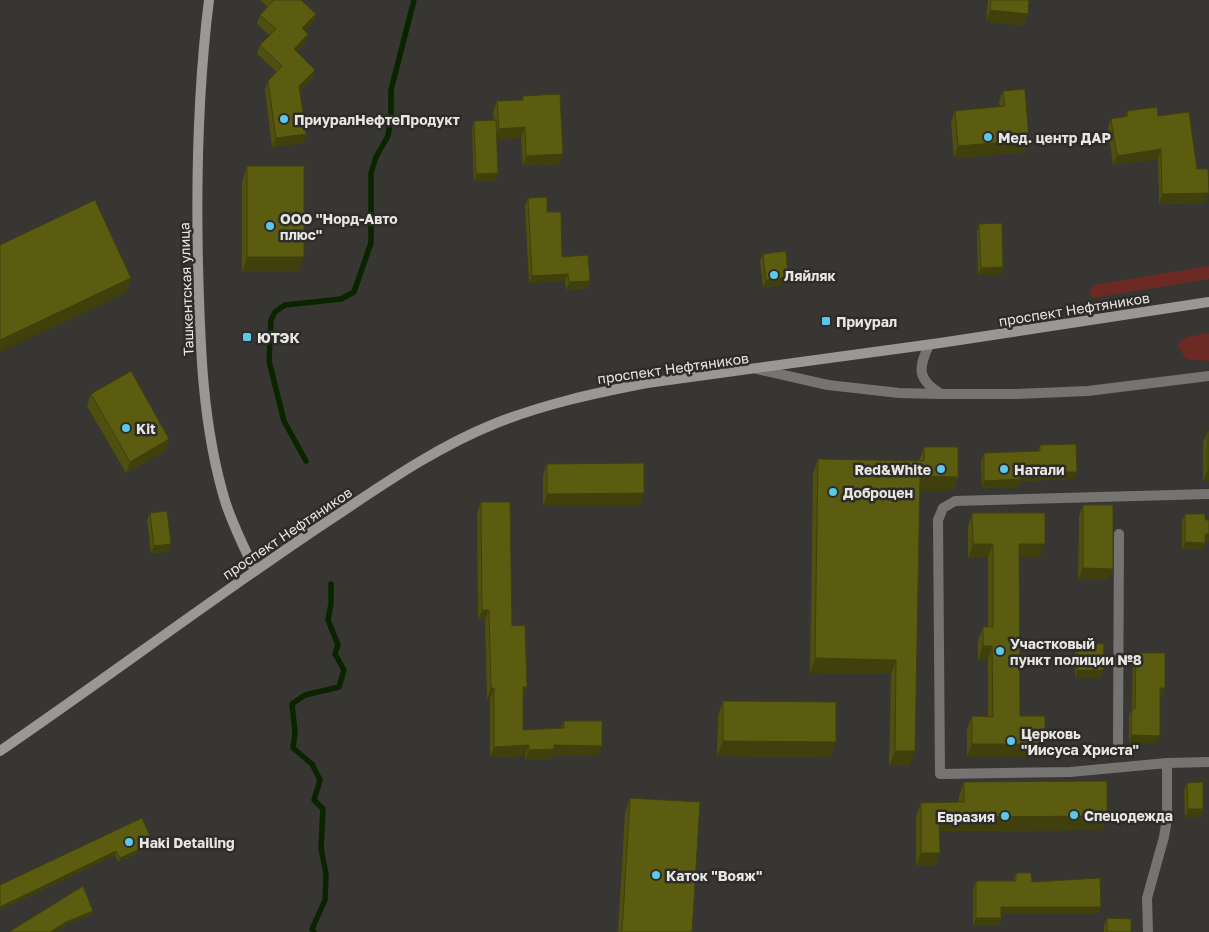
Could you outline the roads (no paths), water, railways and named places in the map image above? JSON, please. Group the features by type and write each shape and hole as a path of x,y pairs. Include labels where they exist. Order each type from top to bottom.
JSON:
{"main road":[{"name":"Ташкентская улица","path":"209,0 200,86 196,206 201,348 213,450 219,476 236,532 254,570"},
{"name":"проспект Нефтяников","path":"0,751 254,570 403,472 439,451 493,425 536,409 600,392 647,383 757,370 1209,302"}],"street":[{"path":"929,345 922,360 922,372 927,386 942,394"},
{"path":"757,370 828,385 899,393 942,394 1088,391 1209,376"},
{"path":"1209,494 955,501 943,508 938,520 940,774 1070,772 1167,763 1209,762"},
{"path":"1118,744 1119,534"},
{"path":"1148,932 1147,898 1164,837 1167,818 1167,763"}],"waterway":[{"path":"306,461 284,421 269,361 271,320 275,312 285,305 341,299 354,292 371,243 371,173 376,157 388,136 391,116 391,90 414,0"},
{"path":"314,932 312,929 325,900 326,874 321,848 323,809 314,800 320,780 312,764 293,748 295,733 292,704 305,695 339,687 344,670 335,654 338,645 328,620 331,604 331,584"}],"place":[{"name":"ПриуралНефтеПродукт","path":"284,119"},
{"name":"Мед. центр ДАР","path":"988,137"},
{"name":"ООО ''Норд-Авто плюс''","path":"270,226"},
{"name":"Ляйляк","path":"774,275"},
{"name":"Приурал","path":"826,321"},
{"name":"ЮТЭК","path":"247,337"},
{"name":"Kit","path":"126,428"},
{"name":"Red&White","path":"941,469"},
{"name":"Натали","path":"1004,469"},
{"name":"Доброцен","path":"833,492"},
{"name":"Участковый пункт полиции №8","path":"1000,651"},
{"name":"Церковь \"Иисуса Христа\"","path":"1011,741"},
{"name":"Спецодежда","path":"1074,815"},
{"name":"Евразия","path":"1005,816"},
{"name":"Haki Detailing","path":"129,842"},
{"name":"Каток \"Вояж\"","path":"656,875"}]}
